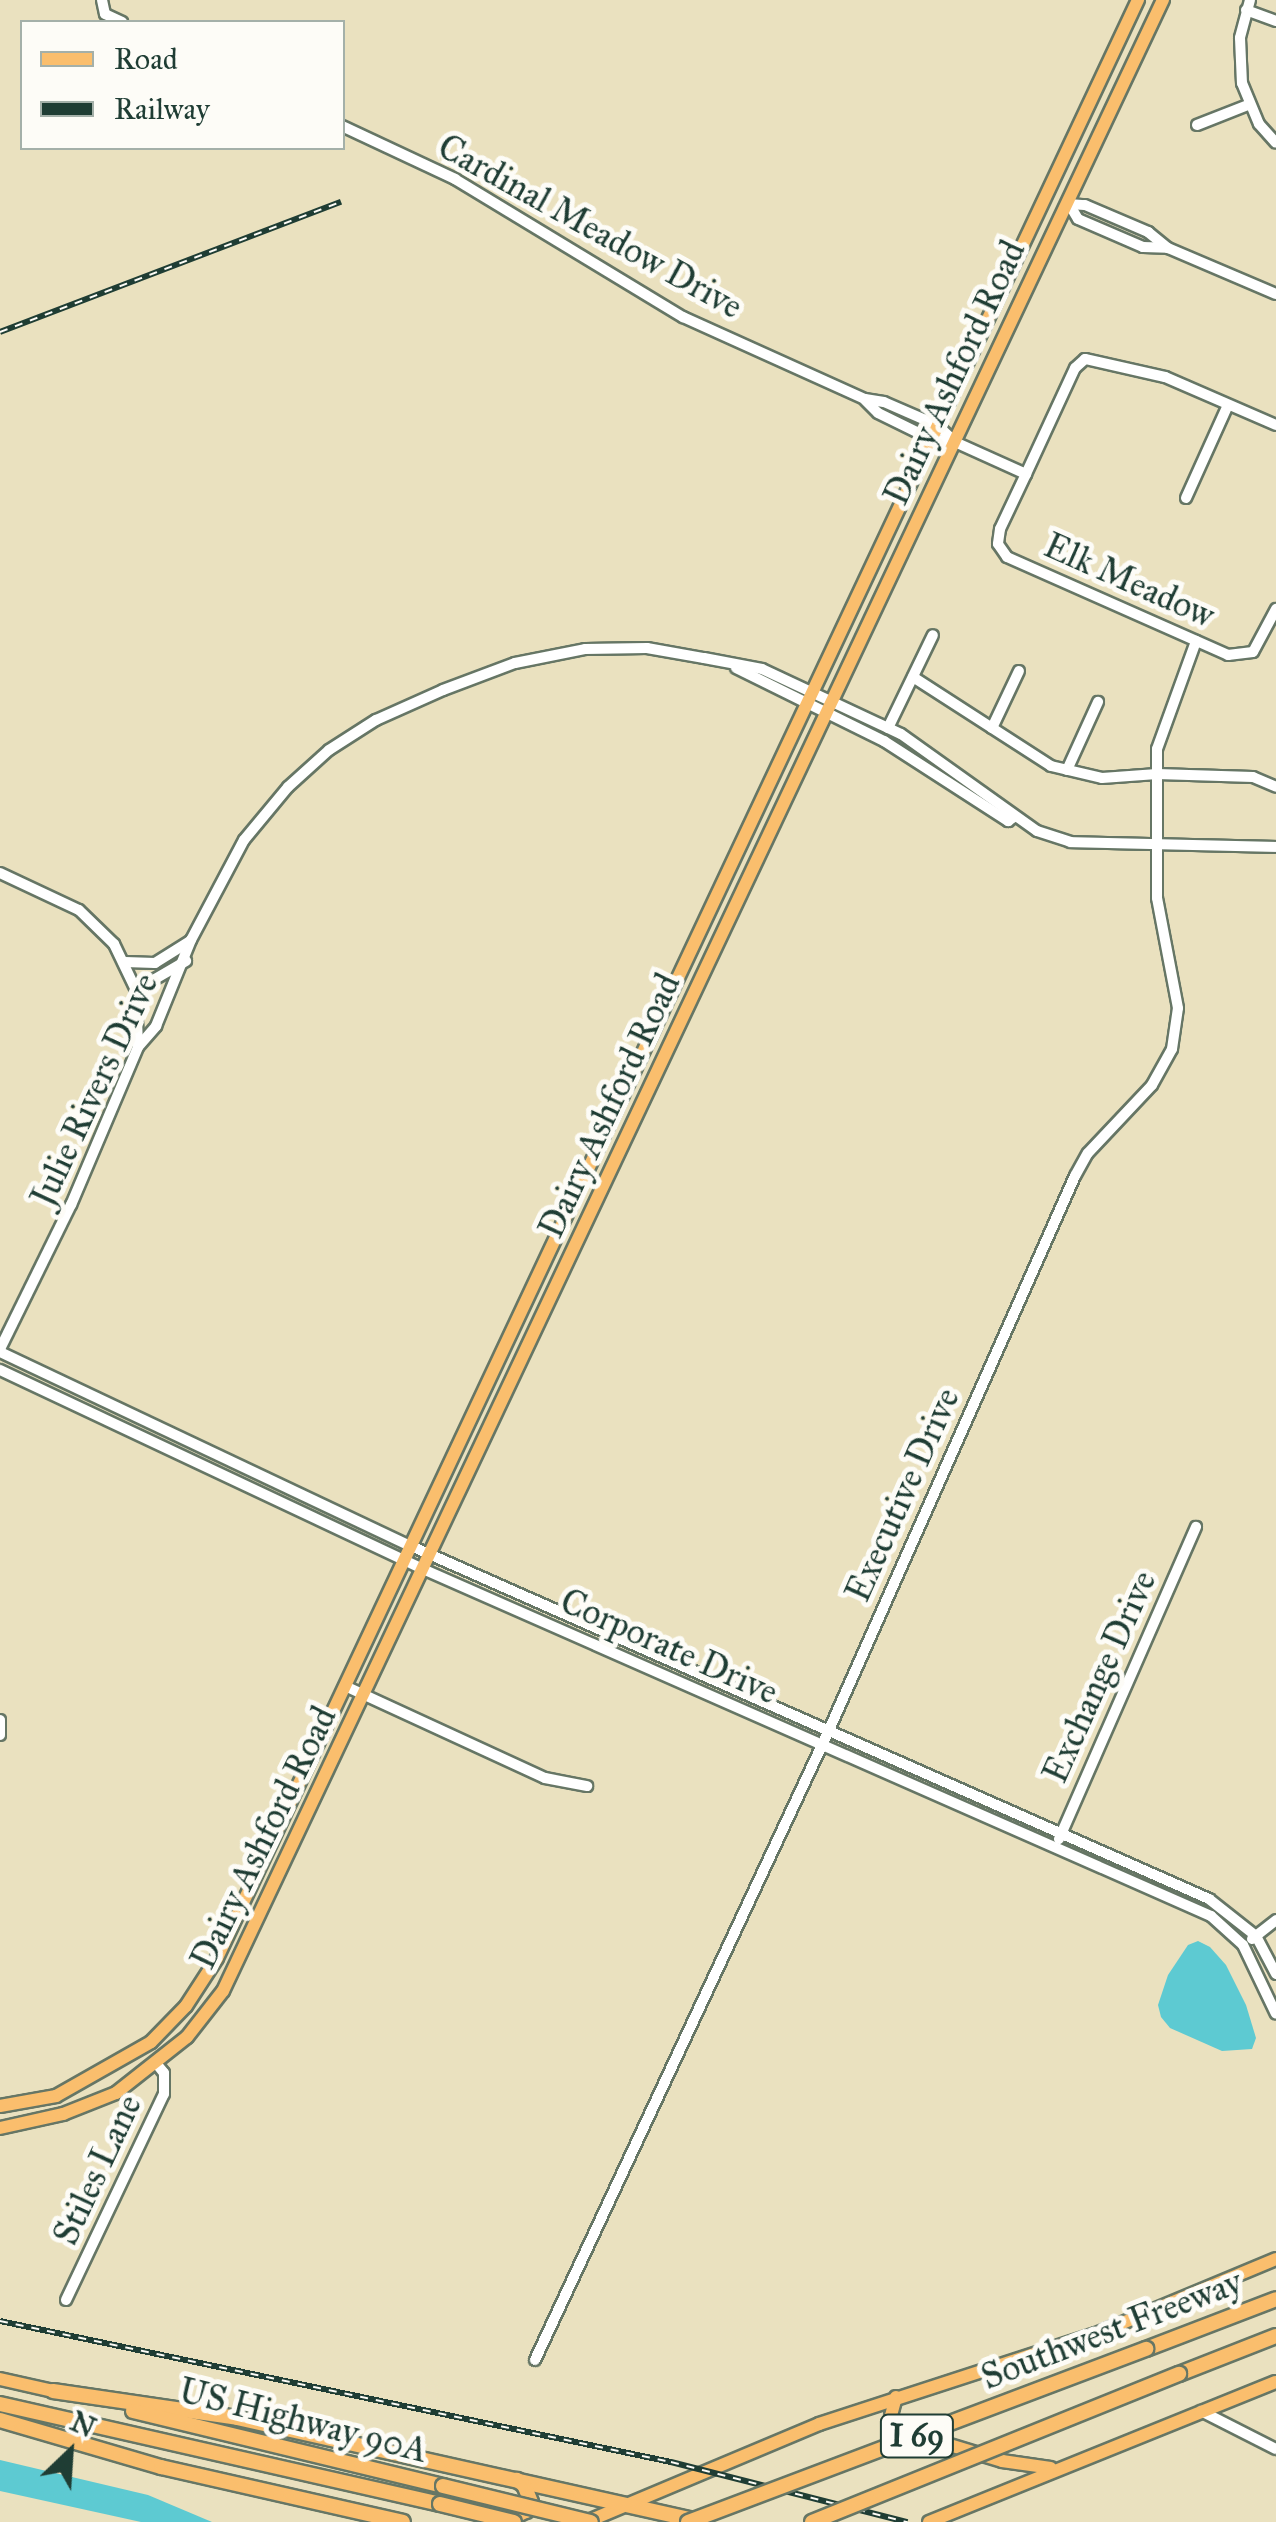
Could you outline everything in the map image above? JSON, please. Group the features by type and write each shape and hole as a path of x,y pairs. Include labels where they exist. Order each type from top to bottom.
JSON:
{"highway":[{"name":"Southwest Freeway","path":"688,2522 1276,2299"},
{"name":"Southwest Freeway","path":"812,2522 1276,2336"},
{"path":"53,2391 237,2418 702,2522"},
{"name":"US Highway 90A","path":"53,2391 592,2521"},
{"name":"US Highway 90A","path":"0,2404 514,2522"},
{"path":"0,2420 161,2467 360,2516 403,2522"},
{"path":"502,2522 526,2511 531,2502 524,2485 513,2477"}],"main road":[{"name":"Dairy Ashford Road","path":"0,2106 56,2096 150,2042 196,1992 228,1935 595,1146 1138,0"},
{"name":"Dairy Ashford Road","path":"0,2128 63,2114 110,2096 156,2063 210,2013 366,1696 1163,0"},
{"path":"871,568 892,577"},
{"path":"726,873 747,884"},
{"path":"641,1050 664,1060"},
{"path":"595,1146 619,1158"},
{"path":"249,1891 268,1900"},
{"path":"228,1935 247,1944"},
{"path":"592,2521 819,2424 1096,2334 1276,2259"},
{"name":"US Highway 90A","path":"0,2379 53,2391"},
{"path":"929,2522 1276,2382"},
{"path":"896,2397 891,2416 900,2430 1002,2461 1056,2468"}],"street":[{"path":"102,0 104,14 118,20"},
{"path":"1276,20 1248,5 1238,58 1248,105 1276,144"},
{"path":"1198,125 1248,105"},
{"name":"Cardinal Meadow Drive","path":"345,127 455,179 683,317 865,399 884,402 934,432 1026,474"},
{"path":"1070,204 1085,205 1148,232 1168,248 1276,294"},
{"path":"1026,474 1075,368 1085,359 1165,377 1276,425"},
{"path":"1186,498 1228,404"},
{"name":"Elk Meadow","path":"1026,474 1000,529 998,544 1006,558 1228,655 1246,655 1260,643 1276,609"},
{"path":"888,728 933,635"},
{"name":"Executive Drive","path":"535,2360 829,1730 1076,1176 1088,1153 1152,1084 1172,1049 1178,1008 1157,898 1157,774 1161,728 1196,641"},
{"name":"Julie Rivers Drive","path":"0,1351 71,1205 138,1047 156,1026 186,961 191,940 244,840 288,787 329,750 376,720 515,663 586,649 647,648 762,669 813,692 829,708"},
{"name":"Julie Rivers Drive","path":"734,666 806,706 829,708"},
{"path":"992,728 1019,671"},
{"path":"913,678 1051,766 1102,778 1157,774 1254,777 1276,787"},
{"path":"1067,770 1098,702"},
{"path":"829,708 888,728 946,764 1036,832 1070,842 1276,847"},
{"path":"829,708 1008,821 1014,817"},
{"path":"938,776 946,764"},
{"path":"0,873 79,910 102,930 125,962 136,990 138,1047"},
{"name":"Julie Rivers Drive","path":"125,962 154,963 191,940"},
{"name":"Julie Rivers Drive","path":"136,990 186,961"},
{"name":"Corporate Drive","path":"0,1351 411,1546 1210,1899 1256,1936 1276,1974"},
{"name":"Corporate Drive","path":"0,1370 425,1570 1211,1916 1243,1946 1276,2014"},
{"path":"0,1386 19,1379"},
{"path":"203,1466 210,1451"},
{"name":"Exchange Drive","path":"1054,1849 1196,1527"},
{"path":"518,1611 525,1596"},
{"path":"344,1686 545,1778 587,1786"},
{"path":"0,1720 0,1735"},
{"path":"1243,1946 1276,1920"},
{"name":"Stiles Lane","path":"66,2300 164,2094 164,2072 156,2063"},
{"path":"1200,2411 1276,2449"}],"water":[{"path":"1198,1941 1210,1947 1226,1965 1246,2005 1256,2038 1252,2049 1222,2051 1170,2028 1161,2017 1158,2005 1168,1975 1188,1945"},
{"path":"0,2460 148,2495 212,2522 141,2522 0,2491"}],"railway":[{"path":"0,332 341,202"},
{"path":"0,2321 671,2462 907,2522"}]}
